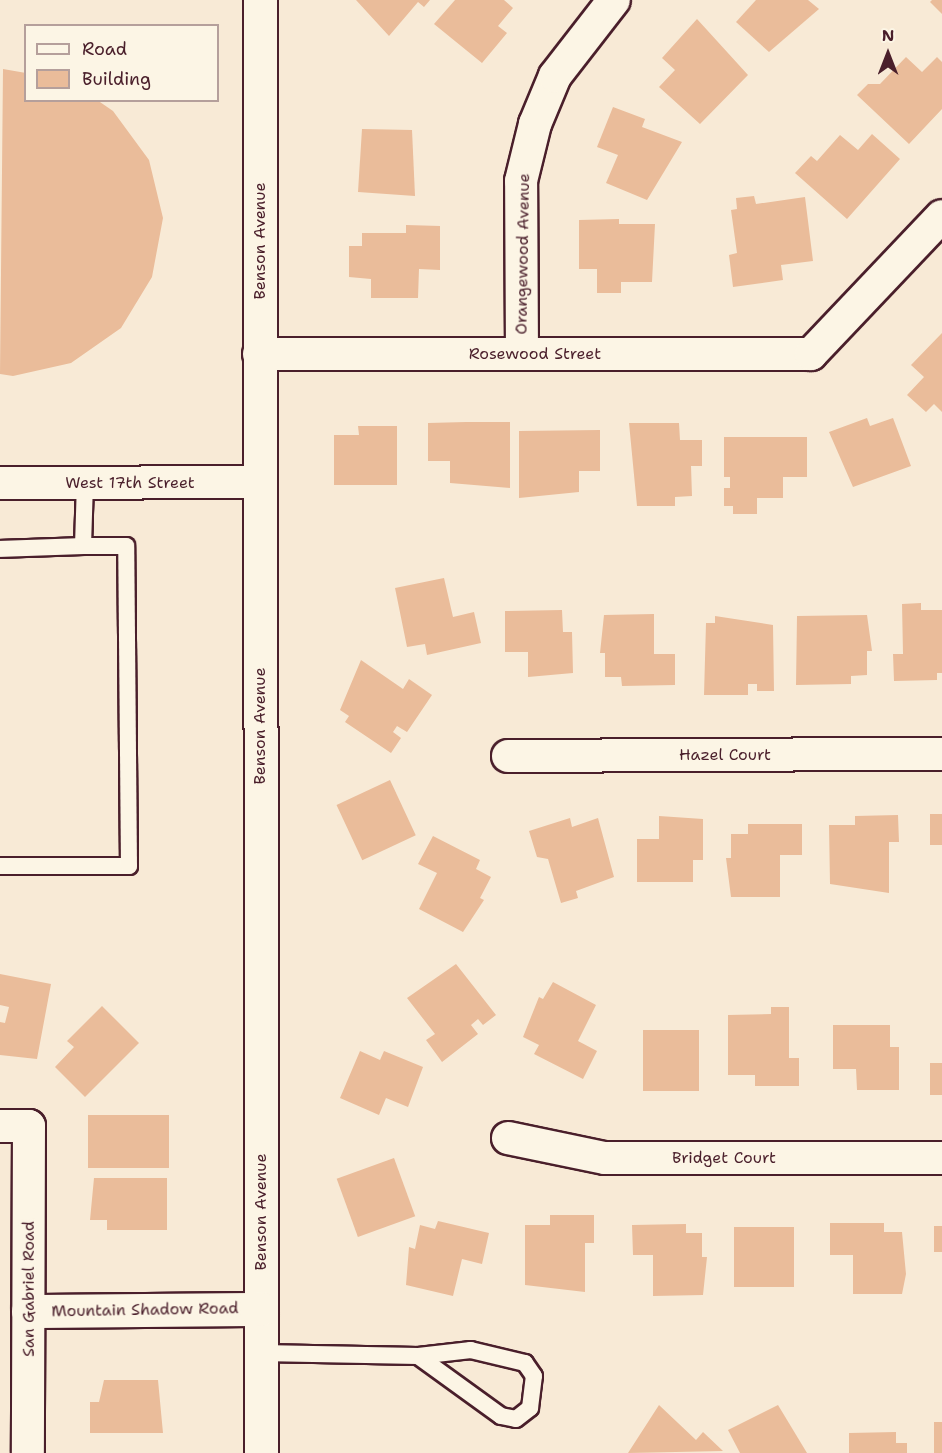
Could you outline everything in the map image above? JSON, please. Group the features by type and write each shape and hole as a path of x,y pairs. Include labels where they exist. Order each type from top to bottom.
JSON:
{"main road":[{"name":"Benson Avenue","path":"260,0 261,1453"},
{"name":"Mountain Shadow Road","path":"28,1311 261,1309"}],"street":[{"name":"Orangewood Avenue","path":"522,354 521,181 536,124 555,76 615,0"},
{"name":"Rosewood Street","path":"260,354 812,354 942,216"},
{"name":"West 17th Street","path":"0,483 260,482"},
{"name":"Hazel Court","path":"508,756 942,754"},
{"name":"San Gabriel Road","path":"14,1126 28,1311 28,1453"},
{"name":"Bridget Court","path":"508,1137 605,1158 942,1158"}],"lane":[{"path":"83,546 85,482"},
{"path":"0,549 126,546 129,866 0,866"},
{"path":"261,1353 418,1356 471,1350 525,1363 534,1376 530,1408 516,1419 501,1416 418,1356"}],"building":[{"path":"356,0 430,0 424,7 418,2 389,36"},
{"path":"455,0 504,0 513,8 498,26 507,33 482,63 434,24"},
{"path":"756,0 808,0 819,9 769,52 736,22"},
{"path":"942,0 942,14 930,2"},
{"path":"697,19 748,75 700,124 659,87 675,70 662,58"},
{"path":"906,57 922,72 937,57 942,62 942,109 909,144 857,95 868,84 880,84"},
{"path":"3,69 24,73 24,102 100,102 113,111 149,160 163,218 152,277 121,328 71,363 13,376 0,374"},
{"path":"613,107 645,119 642,127 682,142 647,200 606,183 618,155 597,147"},
{"path":"362,129 412,130 415,196 358,192"},
{"path":"872,134 900,159 847,219 795,173 811,156 817,161 840,135 858,150"},
{"path":"754,196 756,204 805,197 813,261 781,265 783,280 733,287 729,255 737,253 731,210 737,209 736,198"},
{"path":"619,219 619,224 655,224 652,282 621,282 621,293 597,293 597,269 579,269 579,220"},
{"path":"406,225 440,226 440,270 419,269 418,298 371,298 371,279 349,277 349,246 362,246 362,233 406,233"},
{"path":"942,333 942,412 934,404 926,412 907,395 924,377 911,365"},
{"path":"867,418 870,426 893,418 911,466 853,487 829,432"},
{"path":"510,422 510,488 450,483 450,461 428,461 428,423"},
{"path":"629,423 679,423 680,440 702,440 702,466 691,466 692,496 675,497 675,506 637,506"},
{"path":"358,426 397,426 397,485 334,485 334,435 359,435"},
{"path":"600,430 600,471 579,471 579,492 519,498 519,431"},
{"path":"724,437 807,437 807,477 783,477 783,498 757,498 757,514 733,514 733,506 724,506 724,488 730,488 730,477 724,477"},
{"path":"444,578 453,617 474,612 481,643 427,655 425,644 407,647 395,588"},
{"path":"921,603 921,610 942,610 942,673 937,673 937,680 894,681 893,654 903,654 902,604"},
{"path":"562,610 563,632 572,632 573,673 528,677 528,652 505,652 505,611"},
{"path":"654,614 654,654 675,654 675,685 622,686 621,677 605,677 605,653 600,653 604,615"},
{"path":"867,615 872,651 867,651 867,675 851,676 851,684 796,685 797,616"},
{"path":"715,616 773,625 774,691 757,691 757,684 748,684 748,695 704,695 706,623 715,623"},
{"path":"361,660 403,689 409,679 432,695 407,732 397,726 393,732 401,738 391,753 345,722 349,716 340,710"},
{"path":"390,780 416,835 362,860 337,805"},
{"path":"930,814 942,814 942,845 930,845"},
{"path":"898,815 899,842 889,842 889,893 830,884 829,825 855,825 855,816"},
{"path":"659,816 703,819 703,860 693,860 693,882 637,882 637,839 659,839"},
{"path":"570,818 572,827 598,818 614,877 576,891 578,898 561,903 548,859 537,857 529,831"},
{"path":"748,824 802,824 802,855 780,855 780,897 731,897 726,858 731,858 731,834 748,834"},
{"path":"433,836 480,860 476,869 491,877 480,898 484,900 463,932 419,909 437,873 418,864"},
{"path":"456,964 496,1015 483,1025 478,1019 471,1025 478,1034 442,1062 426,1040 435,1034 407,998"},
{"path":"0,974 51,984 37,1059 0,1055 0,1022 5,1023 9,1007 0,1005"},
{"path":"553,982 596,1005 578,1041 597,1051 583,1079 534,1054 539,1045 523,1037 539,997 543,999"},
{"path":"102,1006 139,1043 85,1097 55,1067 74,1047 67,1041"},
{"path":"771,1007 789,1007 789,1058 799,1058 799,1086 755,1086 755,1075 728,1075 728,1015 771,1014"},
{"path":"833,1025 890,1025 890,1047 899,1047 899,1090 857,1090 856,1069 833,1069"},
{"path":"643,1030 699,1030 699,1091 643,1091"},
{"path":"360,1051 380,1060 384,1051 423,1067 408,1107 386,1098 379,1115 340,1098"},
{"path":"930,1063 942,1063 942,1095 930,1095"},
{"path":"88,1115 169,1115 169,1168 88,1168"},
{"path":"394,1158 415,1216 358,1237 337,1179"},
{"path":"94,1178 167,1178 167,1230 107,1230 107,1220 90,1220"},
{"path":"550,1215 594,1215 594,1243 585,1243 585,1292 525,1285 525,1225 550,1225"},
{"path":"438,1221 489,1233 482,1264 462,1259 453,1296 406,1285 409,1247 415,1249 420,1225 435,1229"},
{"path":"830,1223 884,1223 884,1232 902,1232 906,1274 902,1294 853,1294 853,1255 830,1255"},
{"path":"686,1224 686,1233 702,1233 702,1257 707,1257 703,1295 653,1296 653,1255 633,1255 632,1225"},
{"path":"934,1226 942,1226 942,1252 934,1252"},
{"path":"734,1227 794,1227 794,1287 734,1287"},
{"path":"104,1380 158,1380 163,1433 90,1433 90,1402 99,1402"},
{"path":"659,1405 696,1440 703,1432 723,1451 628,1453"},
{"path":"778,1405 807,1453 740,1453 728,1430"},
{"path":"934,1422 942,1422 942,1453 934,1453"},
{"path":"896,1432 896,1443 907,1443 907,1453 849,1453 849,1433"}]}
